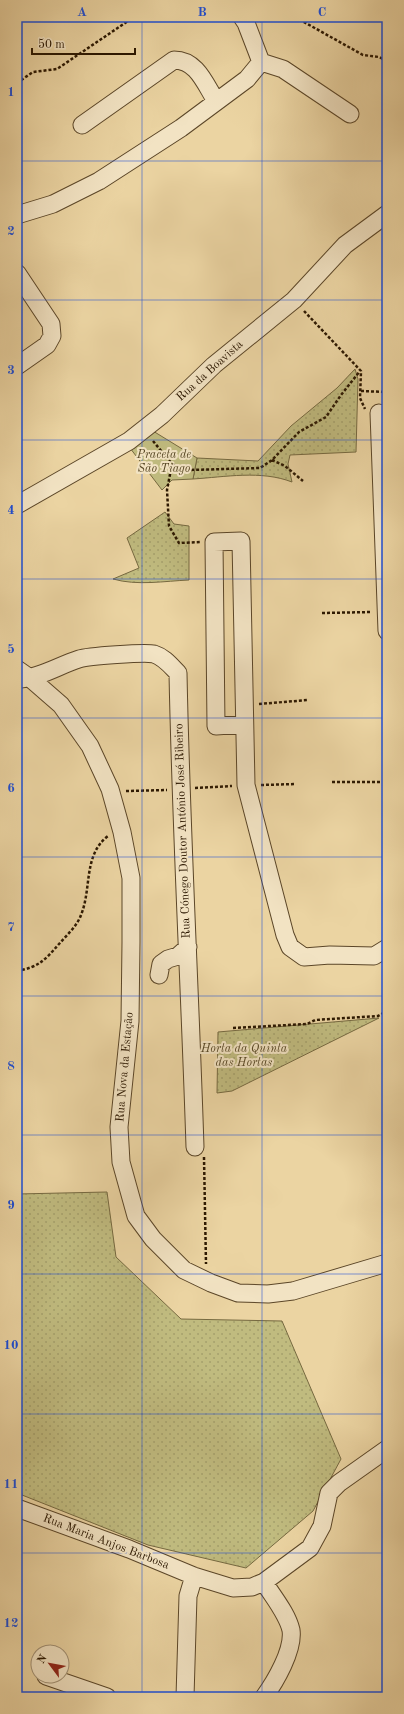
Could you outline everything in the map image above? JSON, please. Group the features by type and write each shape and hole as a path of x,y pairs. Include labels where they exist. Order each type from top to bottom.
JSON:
{"street":[{"path":"242,17 246,23 261,62"},
{"path":"82,124 174,60 183,60 194,67 216,101"},
{"path":"17,215 52,204 99,181 181,128 247,79 261,62"},
{"path":"261,62 283,69 350,114"},
{"name":"Rua da Boavista","path":"17,505 129,441 162,415 214,365 294,300 345,245 387,214"},
{"path":"17,273 51,324 52,336 47,345 17,366"},
{"path":"373,414 387,631"},
{"path":"244,724 216,726 214,542 241,541 246,785 285,935 290,947 304,956 374,956 387,948"},
{"name":"Rua Cónego Doutor António José Ribeiro","path":"21,675 82,658 136,654 154,654 165,660 178,673 180,790 200,1152"},
{"name":"Rua Nova da Estação","path":"21,675 61,705 90,746 110,790 122,832 131,878 130,1013 119,1127 121,1162 136,1216 153,1239 184,1270 211,1284 238,1292 268,1294 293,1291 387,1263"},
{"path":"159,975 161,964 168,959 178,956 188,947"},
{"path":"264,1697 273,1685 284,1663 290,1643 291,1631 285,1616 264,1582 310,1548 322,1526 329,1493 340,1482 387,1449"},
{"name":"Rua Maria Anjos Barbosa","path":"17,1508 129,1549 194,1576 233,1588 252,1587 264,1582"},
{"path":"185,1697 188,1596 194,1576"},
{"path":"69,1684 107,1697"}],"path":[{"path":"17,83 33,72 57,69 128,21 130,17"},
{"path":"258,21 284,17"},
{"path":"295,17 363,55 379,57 387,61"},
{"path":"308,306 303,309 304,312 361,371 360,398 373,414"},
{"path":"153,442 172,464 189,470 260,468 272,460 299,432 326,417 341,395 361,371"},
{"path":"361,391 387,392"},
{"path":"272,460 285,466 303,481"},
{"path":"172,464 167,490 169,526 179,543 214,542"},
{"path":"322,613 374,612"},
{"path":"244,705 308,700"},
{"path":"332,782 380,782"},
{"path":"124,791 167,790"},
{"path":"17,971 29,969 47,959 81,915 88,887 90,867 94,850 110,835"},
{"path":"233,1028 307,1024 315,1020 378,1016 387,1011"},
{"path":"200,1152 206,1270"}],"green space":[{"path":"355,369 358,379 356,452 290,455 288,464 292,482 280,478 255,475 193,479 197,458 258,461 291,426 337,388"},
{"name":"Praceta de São Tiago","path":"153,431 197,458 193,479 172,480 162,490 130,448"},
{"path":"165,512 174,524 189,526 189,580 141,583 113,579 139,568 127,538"},
{"name":"Horta da Quinta das Hortas","path":"379,1018 232,1091 217,1093 218,1032"},
{"path":"107,1192 116,1257 181,1319 282,1321 341,1459 313,1511 246,1568 148,1545 17,1493 17,1194"}]}
